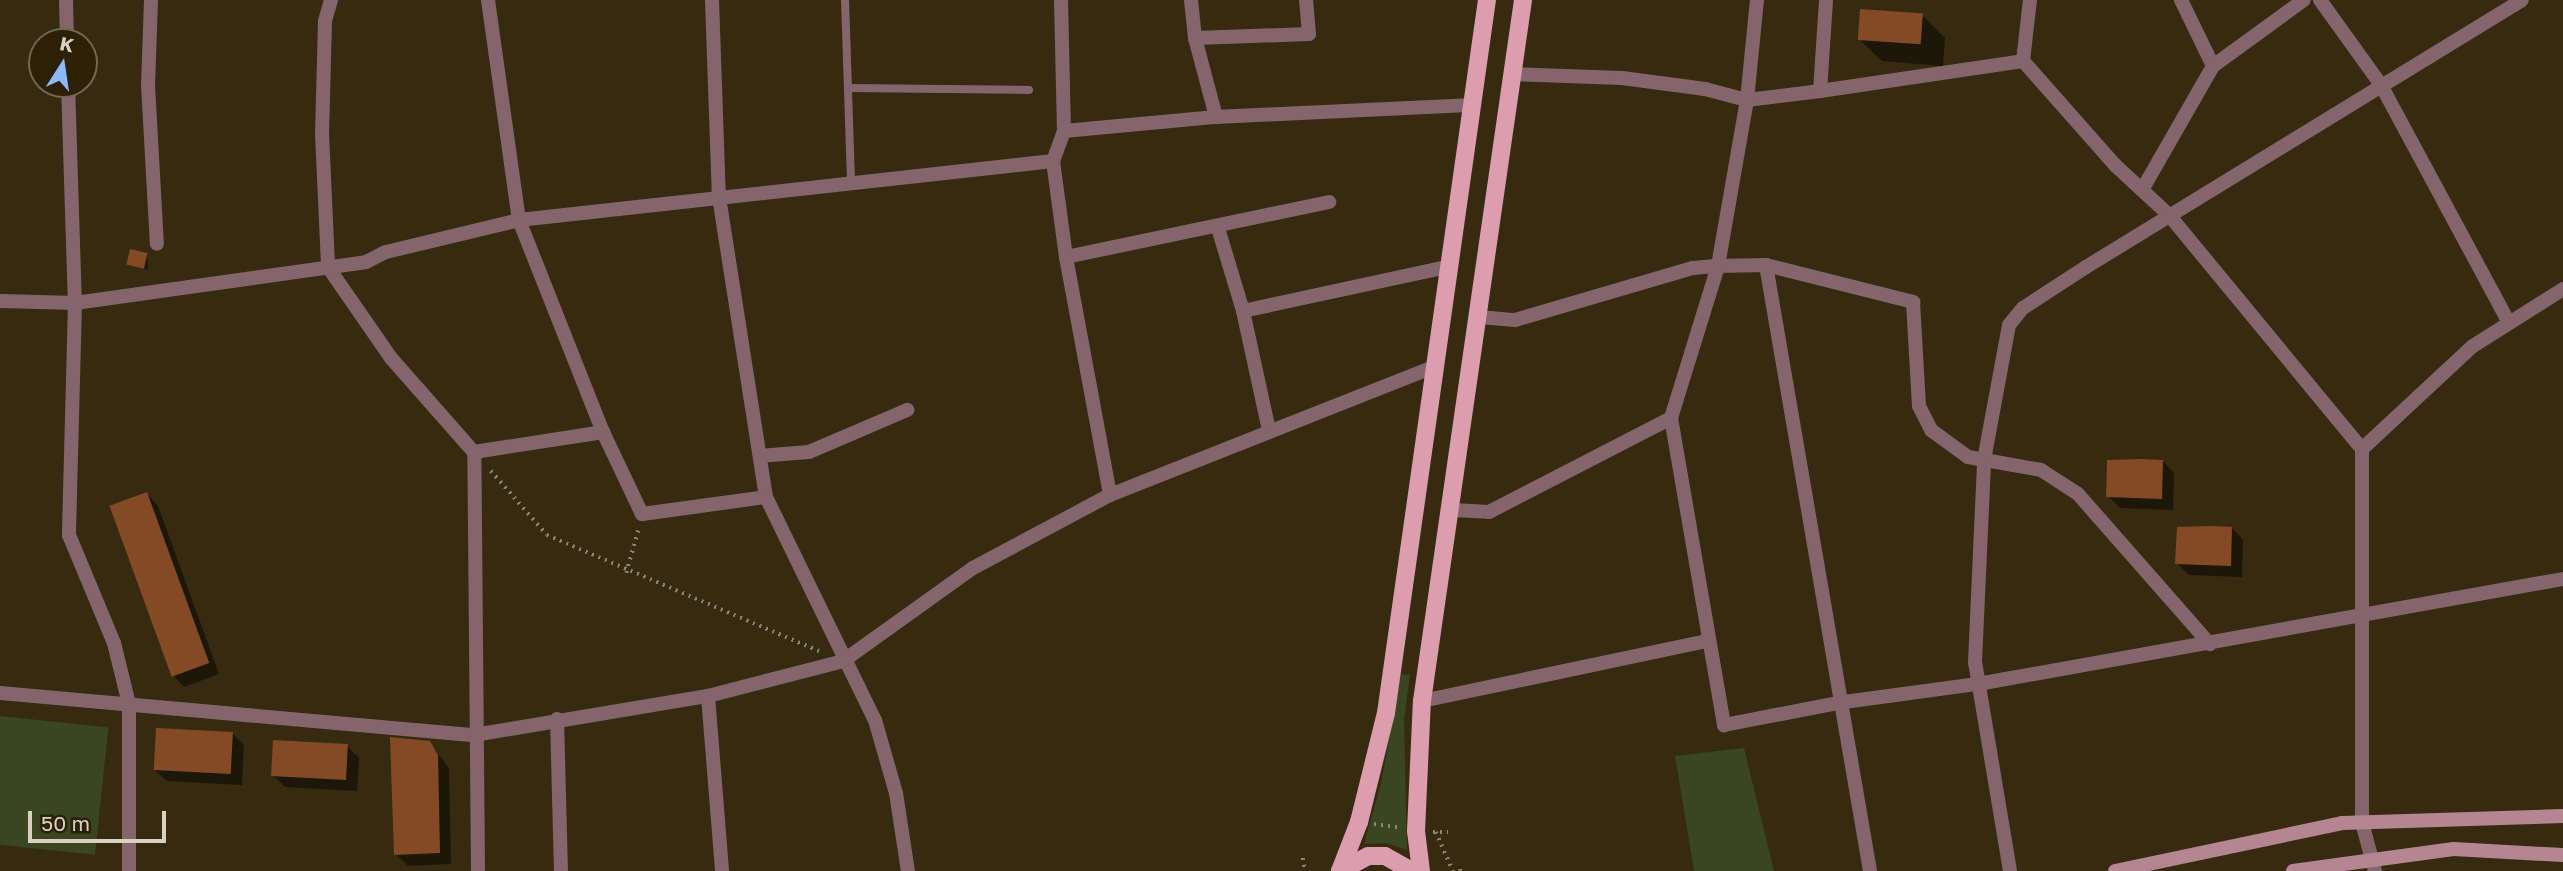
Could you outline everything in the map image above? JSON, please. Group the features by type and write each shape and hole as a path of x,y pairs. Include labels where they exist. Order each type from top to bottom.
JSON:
{"main road":[{"path":"1341,867 1359,822 1388,700 1468,105 1487,0"},
{"path":"1421,871 1416,831 1422,701 1452,510 1522,0"},
{"path":"1341,867 1385,856 1406,867"}],"street":[{"path":"66,0 67,28"},
{"path":"150,0 148,85 157,244"},
{"path":"331,0 326,21 322,133 328,267 391,358 474,452 474,736 478,871"},
{"path":"488,0 519,220 603,432 642,514 766,497"},
{"path":"712,0 719,198 766,497 843,661 875,720 896,793 908,871"},
{"path":"1062,0 1064,131 1053,161 1066,257 1110,495"},
{"path":"1191,0 1195,38 1216,117"},
{"path":"1195,38 1309,34 1306,0"},
{"path":"1757,0 1747,100 1718,266 1671,418 1707,641 1724,725 1844,702 1978,684 2362,618 2563,579"},
{"path":"1820,91 1826,0"},
{"path":"2030,0 2023,61 2142,190 2169,215 2362,449 2362,822 2375,865"},
{"path":"2180,0 2213,66"},
{"path":"2142,190 2213,66 2304,0"},
{"path":"2320,0 2381,85 2509,323"},
{"path":"2010,871 1978,684 1984,460 2009,325 2023,308 2169,215 2522,0"},
{"path":"1513,74 1622,78 1705,89 1747,100 2023,61"},
{"path":"68,98 75,303 69,535 121,662 129,705 129,871"},
{"path":"1064,131 1216,117 1468,105"},
{"path":"0,301 75,303 366,262 386,252 519,220 1053,161"},
{"path":"1066,257 1217,228 1329,202"},
{"path":"1217,228 1243,312 1269,430"},
{"path":"1479,317 1515,320 1693,268 1718,266 1766,265 1913,302 1919,406 1931,430 1968,457 2041,470 2078,495 2210,644"},
{"path":"1766,265 1844,702 1870,871"},
{"path":"1243,312 1447,267"},
{"path":"2362,449 2473,346 2563,289"},
{"path":"0,693 474,736 556,719 708,696 843,661 974,568 1110,495 1434,367"},
{"path":"760,456 808,452 907,410"},
{"path":"1452,510 1489,512 1671,418"},
{"path":"474,452 603,432"},
{"path":"1422,701 1707,641"},
{"path":"708,696 722,871"},
{"path":"556,719 562,871"},
{"path":"2115,871 2362,822 2563,816"},
{"path":"2293,871 2375,865 2454,849 2563,855"},
{"path":"1406,867 1421,871"}],"lane":[{"path":"845,0 851,183"},
{"path":"848,88 1029,90"}],"path":[{"path":"474,452 547,536 626,573 843,661"},
{"path":"626,573 642,514"},
{"path":"1359,822 1416,831 1448,832"},
{"path":"1436,832 1453,871"},
{"path":"1303,858 1305,871"},
{"path":"1460,865 1460,871"}],"green space":[{"path":"1401,674 1410,675 1404,720 1407,850 1386,843 1364,844 1381,784"},
{"path":"0,716 108,727 95,855 0,845"},
{"path":"1744,748 1774,871 1694,871 1675,756"}],"building":[{"path":"1860,9 1923,13 1921,44 1858,40"},
{"path":"130,249 148,253 144,269 126,265"},
{"path":"2107,460 2163,460 2162,499 2106,497"},
{"path":"147,492 209,663 172,677 109,506"},
{"path":"2177,527 2232,527 2231,566 2175,564"},
{"path":"156,728 233,732 231,774 154,770"},
{"path":"390,737 430,741 438,755 440,853 394,855"},
{"path":"273,740 348,744 346,780 271,776"}]}
